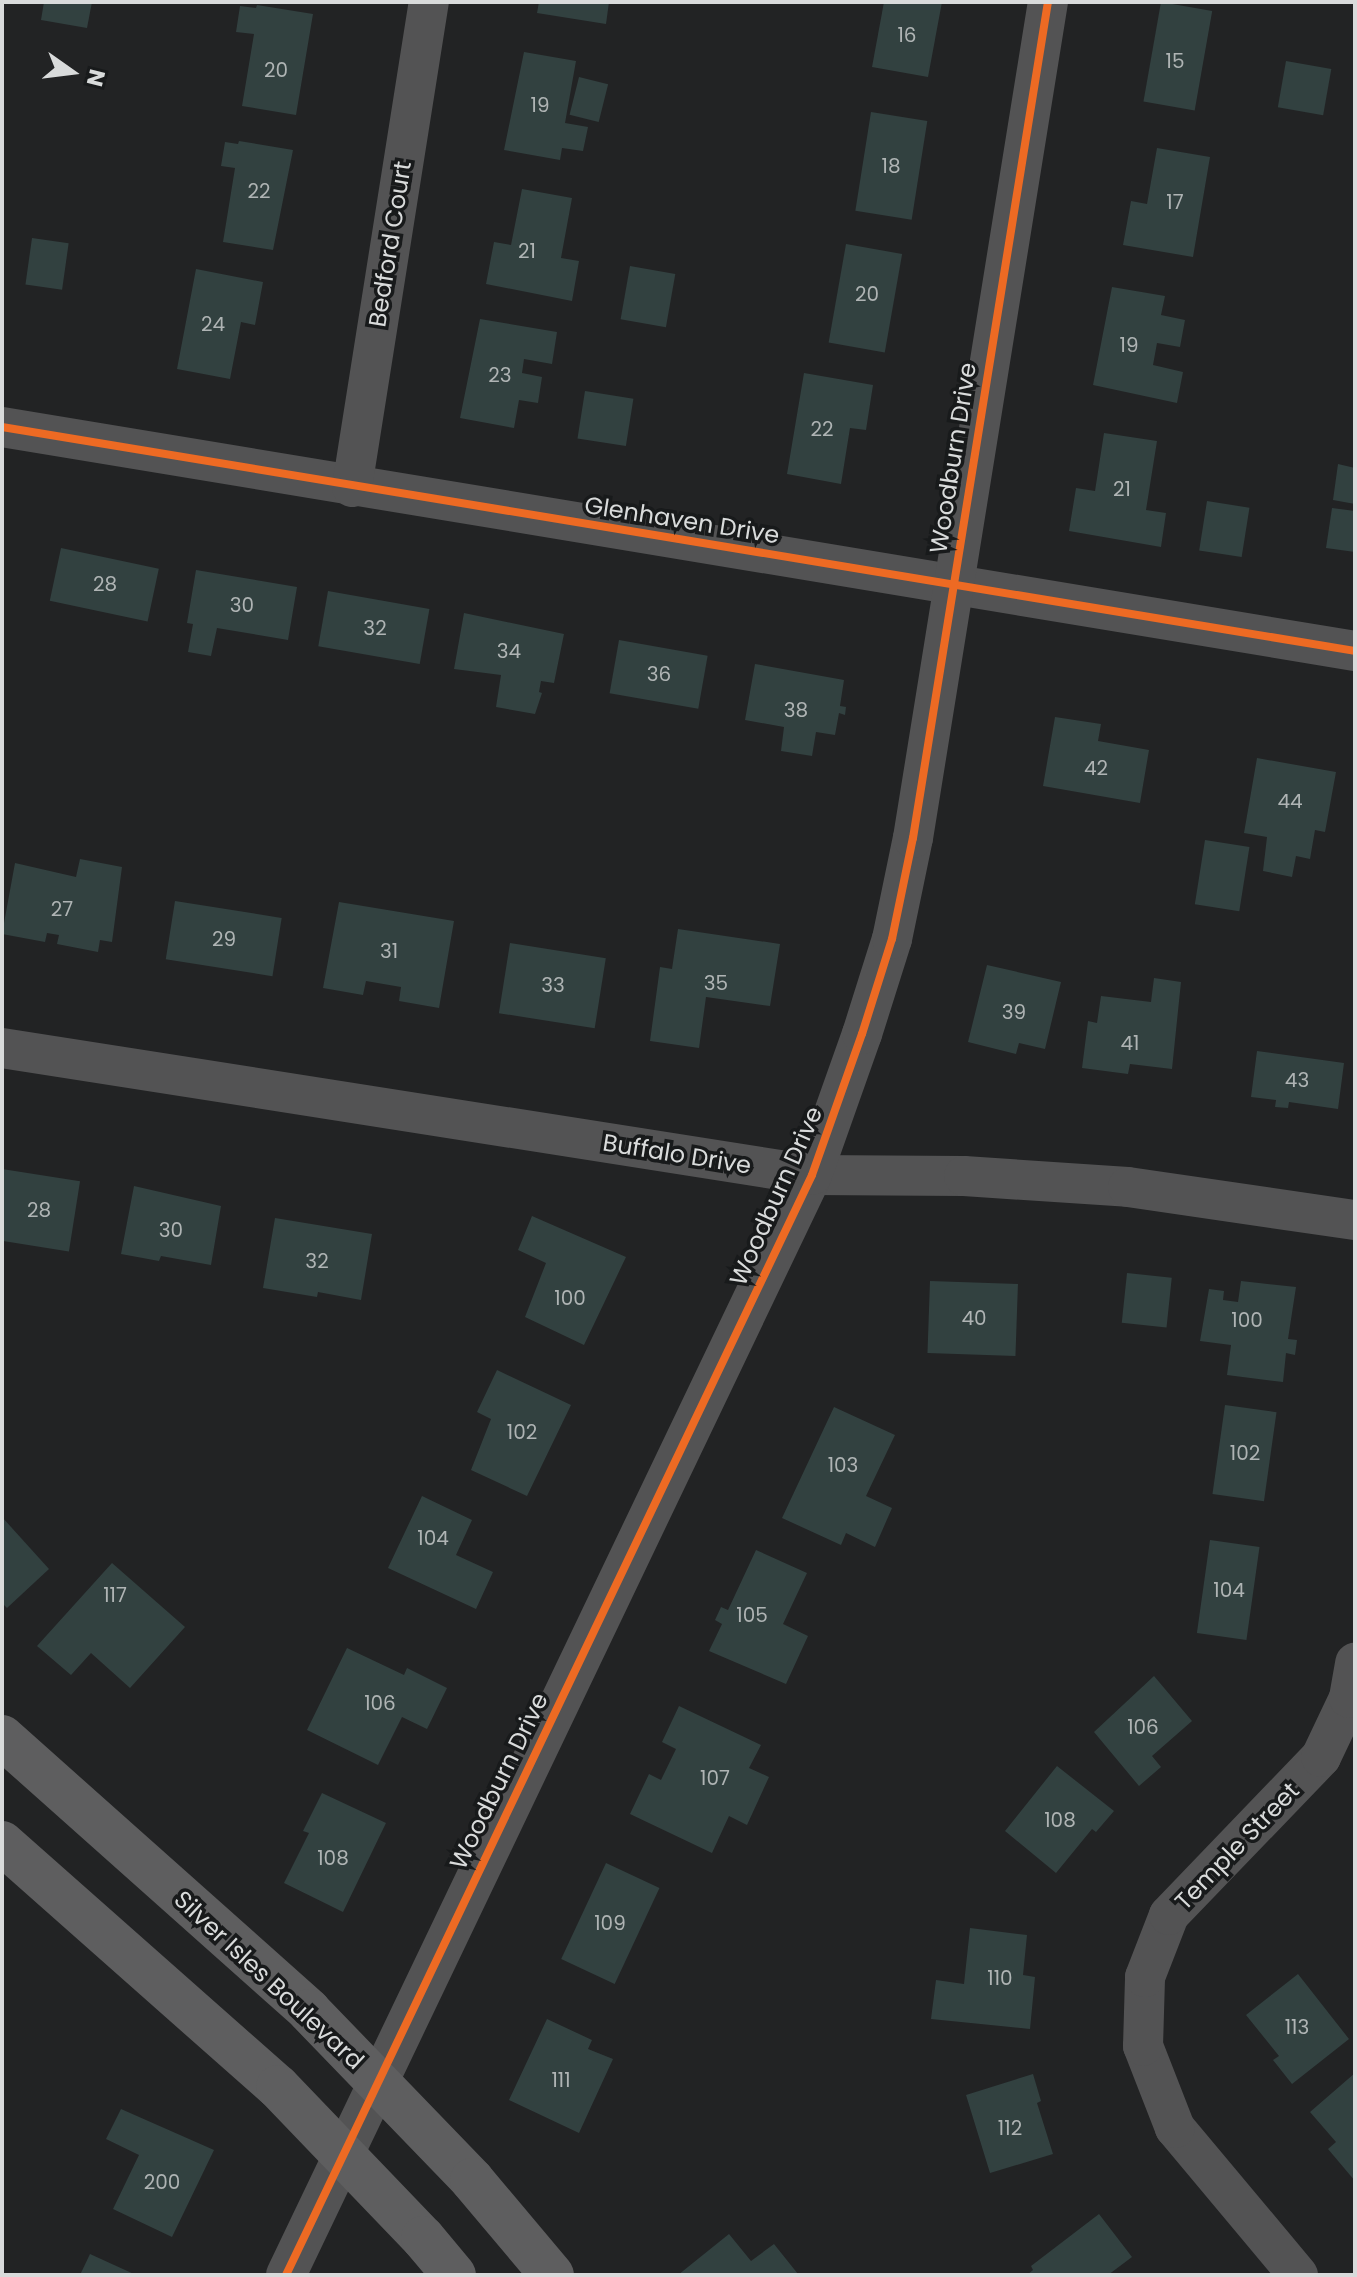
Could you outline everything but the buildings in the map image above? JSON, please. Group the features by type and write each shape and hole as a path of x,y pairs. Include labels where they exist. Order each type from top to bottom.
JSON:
{"street":[{"name":"Bedford Court","path":"352,487 429,2"},
{"name":"Woodburn Drive","path":"286,2275 812,1175 892,939 913,838 1048,2"},
{"name":"Glenhaven Drive","path":"2,427 1355,651"},
{"name":"Buffalo Drive","path":"2,1048 812,1175 964,1176 1128,1187 1355,1220"},
{"name":"Temple Street","path":"1298,2275 1175,2128 1143,2046 1145,1977 1169,1915 1280,1804 1321,1757 1349,1698 1355,1663"},
{"name":"Silver Isles Boulevard","path":"2,1737 309,2011 472,2180 552,2275"},
{"path":"2,1843 278,2087 454,2275"}],"cycle path":[{"path":"286,2275 812,1175 862,1034 892,939 913,838 1048,2"},
{"path":"2,427 1355,651"}]}
